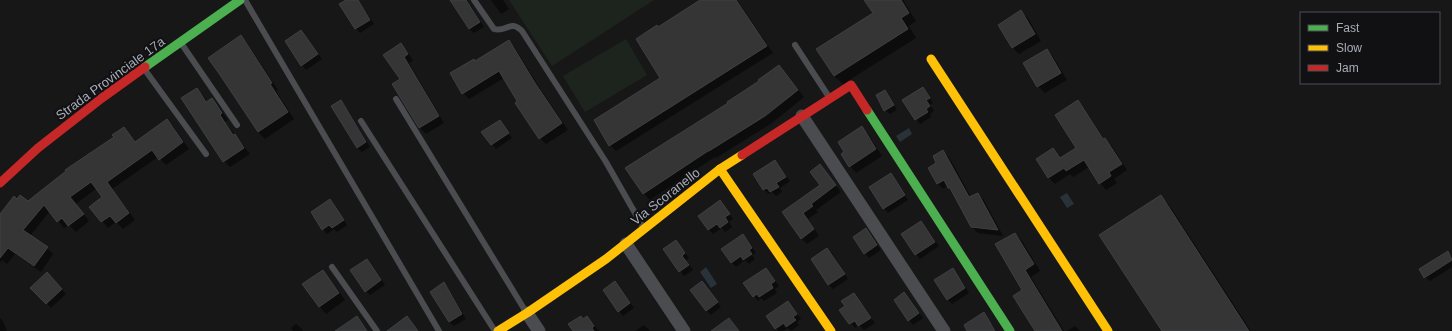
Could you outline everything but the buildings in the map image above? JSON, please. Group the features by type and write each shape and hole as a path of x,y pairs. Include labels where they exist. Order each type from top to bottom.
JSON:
{"street":[{"name":"Strada Provinciale 17a","path":"0,182 51,138 144,68 240,0"},
{"path":"931,59 1108,331"},
{"name":"Via Scoranello","path":"498,331 527,313 626,244 644,228 720,169 851,85 1010,331"},
{"path":"802,116 944,331"},
{"path":"720,169 831,331"},
{"path":"626,244 684,331"},
{"path":"527,313 539,331"}],"lane":[{"path":"245,0 439,331"},
{"path":"474,0 494,29 498,30 513,25 522,31 606,162 644,228"},
{"path":"180,42 237,126"},
{"path":"795,45 830,98"},
{"path":"144,68 206,154"},
{"path":"396,99 527,313"},
{"path":"361,121 495,331"},
{"path":"332,267 377,331"}],"shaded area":[{"path":"509,0 654,0 552,66"},
{"path":"626,39 647,75 585,112 563,76"},
{"path":"909,128 912,134 900,142 896,136"},
{"path":"1067,193 1074,204 1067,208 1060,197"},
{"path":"706,267 717,284 711,288 700,272"}],"traffic: fast":[{"path":"145,67 240,0"},
{"path":"867,110 1010,331"}],"traffic: slow":[{"path":"931,59 1108,331"},
{"path":"498,331 606,259 720,169 742,155"},
{"path":"720,169 831,331"}],"traffic: jam":[{"path":"0,183 38,148 102,98 145,67"},
{"path":"742,155 851,85 867,110"}]}
